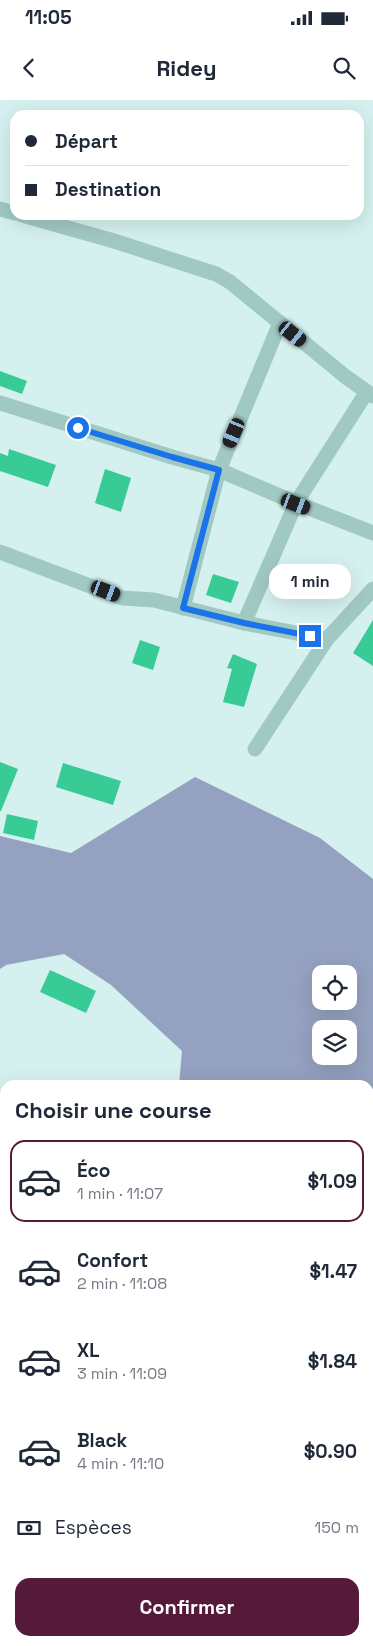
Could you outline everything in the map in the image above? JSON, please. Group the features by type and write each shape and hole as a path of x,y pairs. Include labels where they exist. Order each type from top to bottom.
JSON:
{"street":[{"path":"40,220 114,241 216,274 230,282 370,394 296,504 244,623"},
{"path":"183,608 219,470 280,323"},
{"path":"0,403 219,470 296,504 373,533"},
{"path":"0,552 122,598 154,600 244,623 327,639"},
{"path":"255,749 327,639 373,589"}],"shaded area":[{"path":"195,777 320,838 373,879 373,1080 179,1080 182,1051 111,985 64,954 6,965 0,969 0,836 71,853"}],"building":[{"path":"0,371 27,381 22,394 0,386"},
{"path":"9,449 56,465 48,487 0,471 0,453 8,456"},
{"path":"105,469 131,478 121,512 95,503"},
{"path":"213,574 239,582 231,603 206,595"},
{"path":"373,620 373,666 353,653"},
{"path":"140,640 160,647 153,670 132,663"},
{"path":"233,654 257,664 244,707 223,702 232,669 227,668"},
{"path":"0,762 18,769 1,811 0,811"},
{"path":"63,763 121,781 113,805 56,787"},
{"path":"7,814 38,821 34,840 3,833"},
{"path":"50,970 96,991 86,1013 40,992"}],"route":[{"path":"78,428 219,470 183,608 244,623 310,636"}]}
